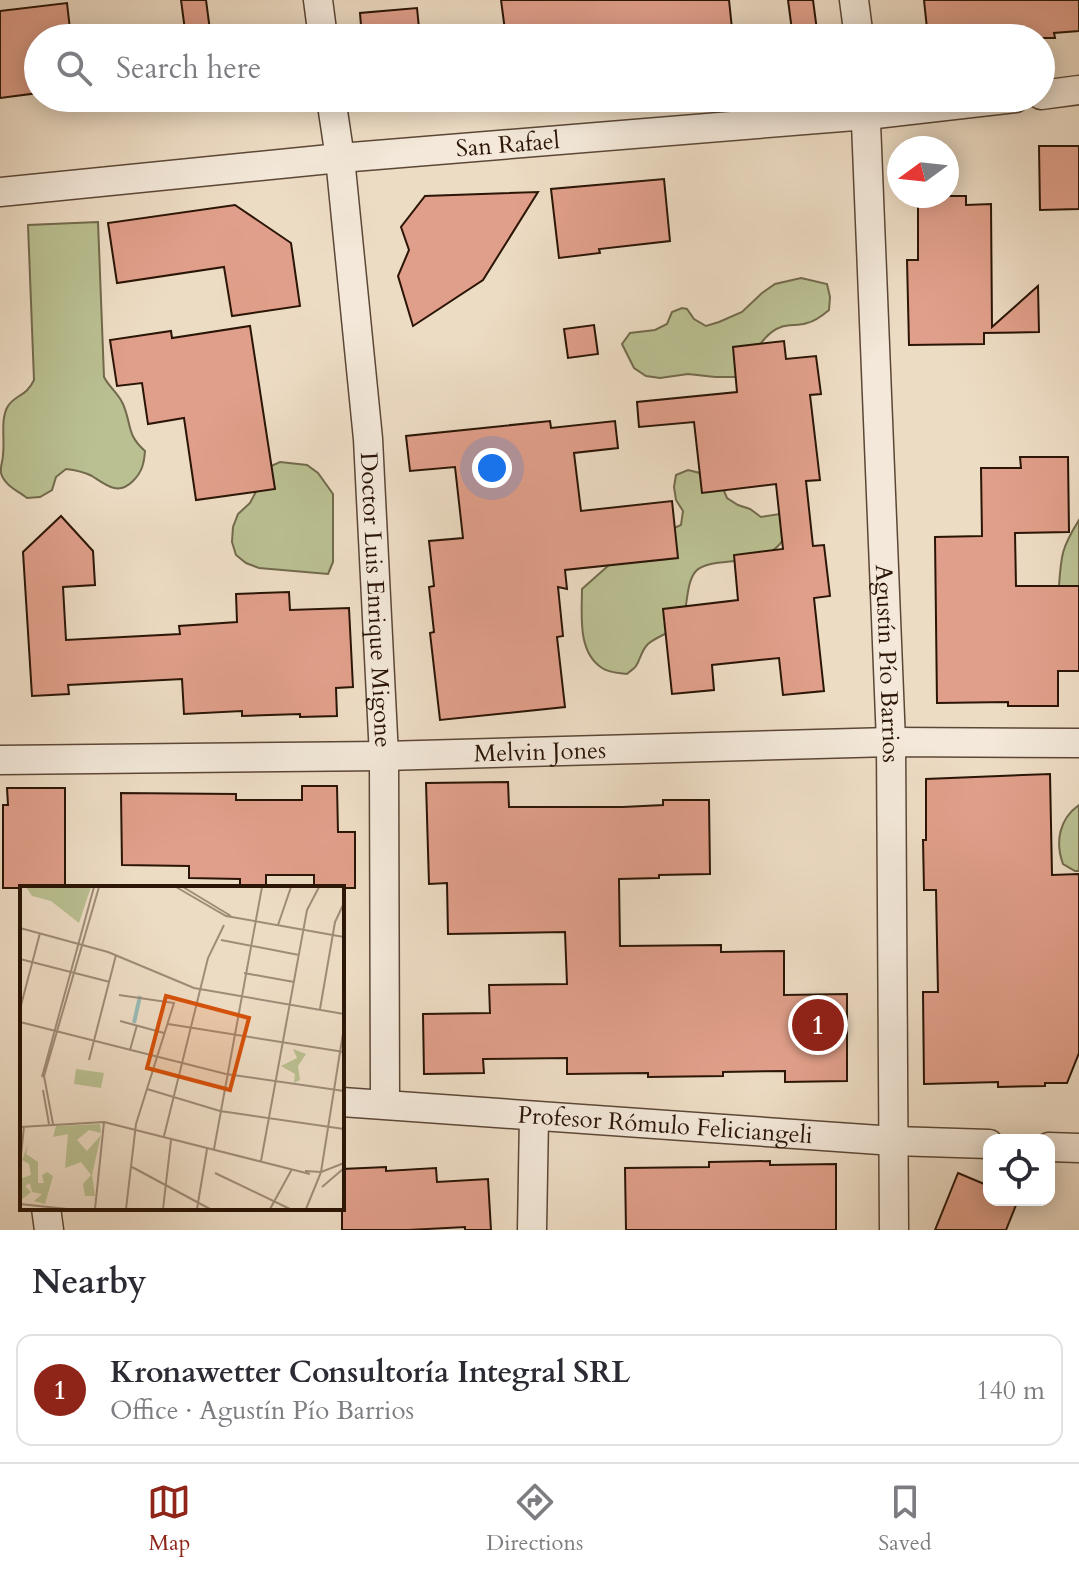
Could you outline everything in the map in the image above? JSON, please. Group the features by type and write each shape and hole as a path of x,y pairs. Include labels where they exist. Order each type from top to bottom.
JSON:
{"street":[{"path":"318,0 321,24"},
{"path":"854,0 857,24"},
{"path":"1055,93 1079,90"},
{"name":"Doctor Luis Enrique Migone","path":"333,112 368,439 384,756 385,1104"},
{"name":"San Rafael","path":"0,192 814,112"},
{"name":"Agustín Pío Barrios","path":"866,112 891,742 894,1230"},
{"name":"Melvin Jones","path":"0,760 384,756 891,742 1079,743"},
{"name":"Profesor Rómulo Feliciangeli","path":"344,1102 894,1141 983,1144"},
{"path":"532,1230 534,1116"},
{"path":"1055,1147 1079,1148"},
{"path":"46,1210 49,1230"}],"green space":[{"path":"98,222 104,377 121,400 132,434 145,451 143,464 136,478 122,488 112,488 89,475 66,469 56,477 52,490 40,497 27,498 8,484 1,470 6,411 34,380 28,225"},
{"path":"801,278 827,284 829,310 810,322 774,330 758,348 742,377 688,374 660,378 646,376 634,368 622,344 630,333 655,330 667,324 672,312 682,308 706,326 742,312 775,284"},
{"path":"280,462 307,465 318,473 333,494 333,562 328,574 259,568 236,555 232,542 238,514 250,503 269,467"},
{"path":"688,470 722,486 727,498 761,517 786,513 792,525 780,544 769,553 747,560 712,564 696,571 690,581 685,613 680,623 648,644 636,666 627,674 608,671 594,661 585,643 582,589 628,548 681,525 683,511 676,500 674,487 676,475"},
{"path":"1079,520 1079,604 1059,586 1063,552"},
{"path":"1079,805 1079,871 1075,871 1063,864 1059,839 1067,817"}],"building":[{"path":"181,0 206,0 209,24 184,24"},
{"path":"501,0 729,0 732,24 504,24"},
{"path":"788,0 813,0 816,24 791,24"},
{"path":"924,0 1079,0 1079,31 1055,33 1055,24 927,24"},
{"path":"67,3 69,24 24,24 24,95 0,98 0,11"},
{"path":"417,8 419,24 361,24 360,13"},
{"path":"1039,146 1079,146 1079,209 1040,210"},
{"path":"664,179 670,241 599,249 600,253 559,258 551,189"},
{"path":"538,192 483,280 413,326 398,276 409,250 401,227 425,196"},
{"path":"959,196 966,196 966,205 991,204 992,327 1038,286 1039,332 984,333 984,344 909,345 907,260 918,260 918,208 959,208"},
{"path":"235,205 291,243 300,306 232,316 224,267 117,283 108,223"},
{"path":"594,325 598,354 568,358 564,329"},
{"path":"250,326 275,489 196,500 184,418 148,424 142,383 117,386 110,340 171,331 172,338"},
{"path":"784,341 786,359 816,356 821,394 810,395 820,480 806,481 813,546 824,545 830,596 814,598 824,691 783,695 779,658 712,665 714,690 672,694 663,609 738,600 734,555 783,549 776,484 702,493 694,422 639,427 637,402 737,392 733,347"},
{"path":"550,421 551,428 615,421 618,448 574,453 581,511 672,501 678,558 565,570 567,589 558,587 563,636 557,637 565,707 440,720 430,633 434,632 429,587 434,586 429,541 463,538 455,467 410,471 406,436"},
{"path":"1020,457 1068,457 1069,532 1015,533 1016,586 1079,586 1079,671 1058,671 1058,706 1008,706 1008,702 937,703 935,537 982,536 981,468 1021,468"},
{"path":"61,516 93,551 95,585 63,587 66,640 180,634 179,626 237,622 236,594 289,592 290,610 349,608 353,687 336,688 337,716 242,716 242,711 184,714 182,679 68,685 69,694 32,696 23,552"},
{"path":"1050,774 1052,875 1079,874 1079,1053 1067,1083 998,1087 998,1082 924,1084 923,992 938,992 936,890 924,890 926,779"},
{"path":"508,782 509,807 623,807 663,805 663,800 709,800 710,874 619,879 620,946 721,945 721,952 784,951 784,995 847,994 847,1081 785,1082 785,1071 723,1072 723,1076 567,1074 567,1058 483,1059 484,1073 424,1074 423,1014 490,1013 489,985 567,984 565,932 448,934 447,883 429,884 426,783"},
{"path":"302,786 337,786 338,832 355,832 355,888 314,886 314,875 266,875 266,886 240,886 240,879 189,878 189,866 122,865 121,793 236,794 236,800 302,800"},
{"path":"7,788 65,788 65,886 3,888 3,805 8,805"},
{"path":"770,1161 770,1165 836,1164 836,1230 626,1230 625,1168 709,1167 709,1162"},
{"path":"386,1167 386,1171 436,1168 437,1182 488,1179 491,1230 465,1230 465,1227 342,1230 344,1169"},
{"path":"958,1173 983,1183 983,1206 1016,1206 1006,1230 935,1230"}],"place":[{"name":"Kronawetter Consultoría Integral SRL","path":"818,1025"}]}
